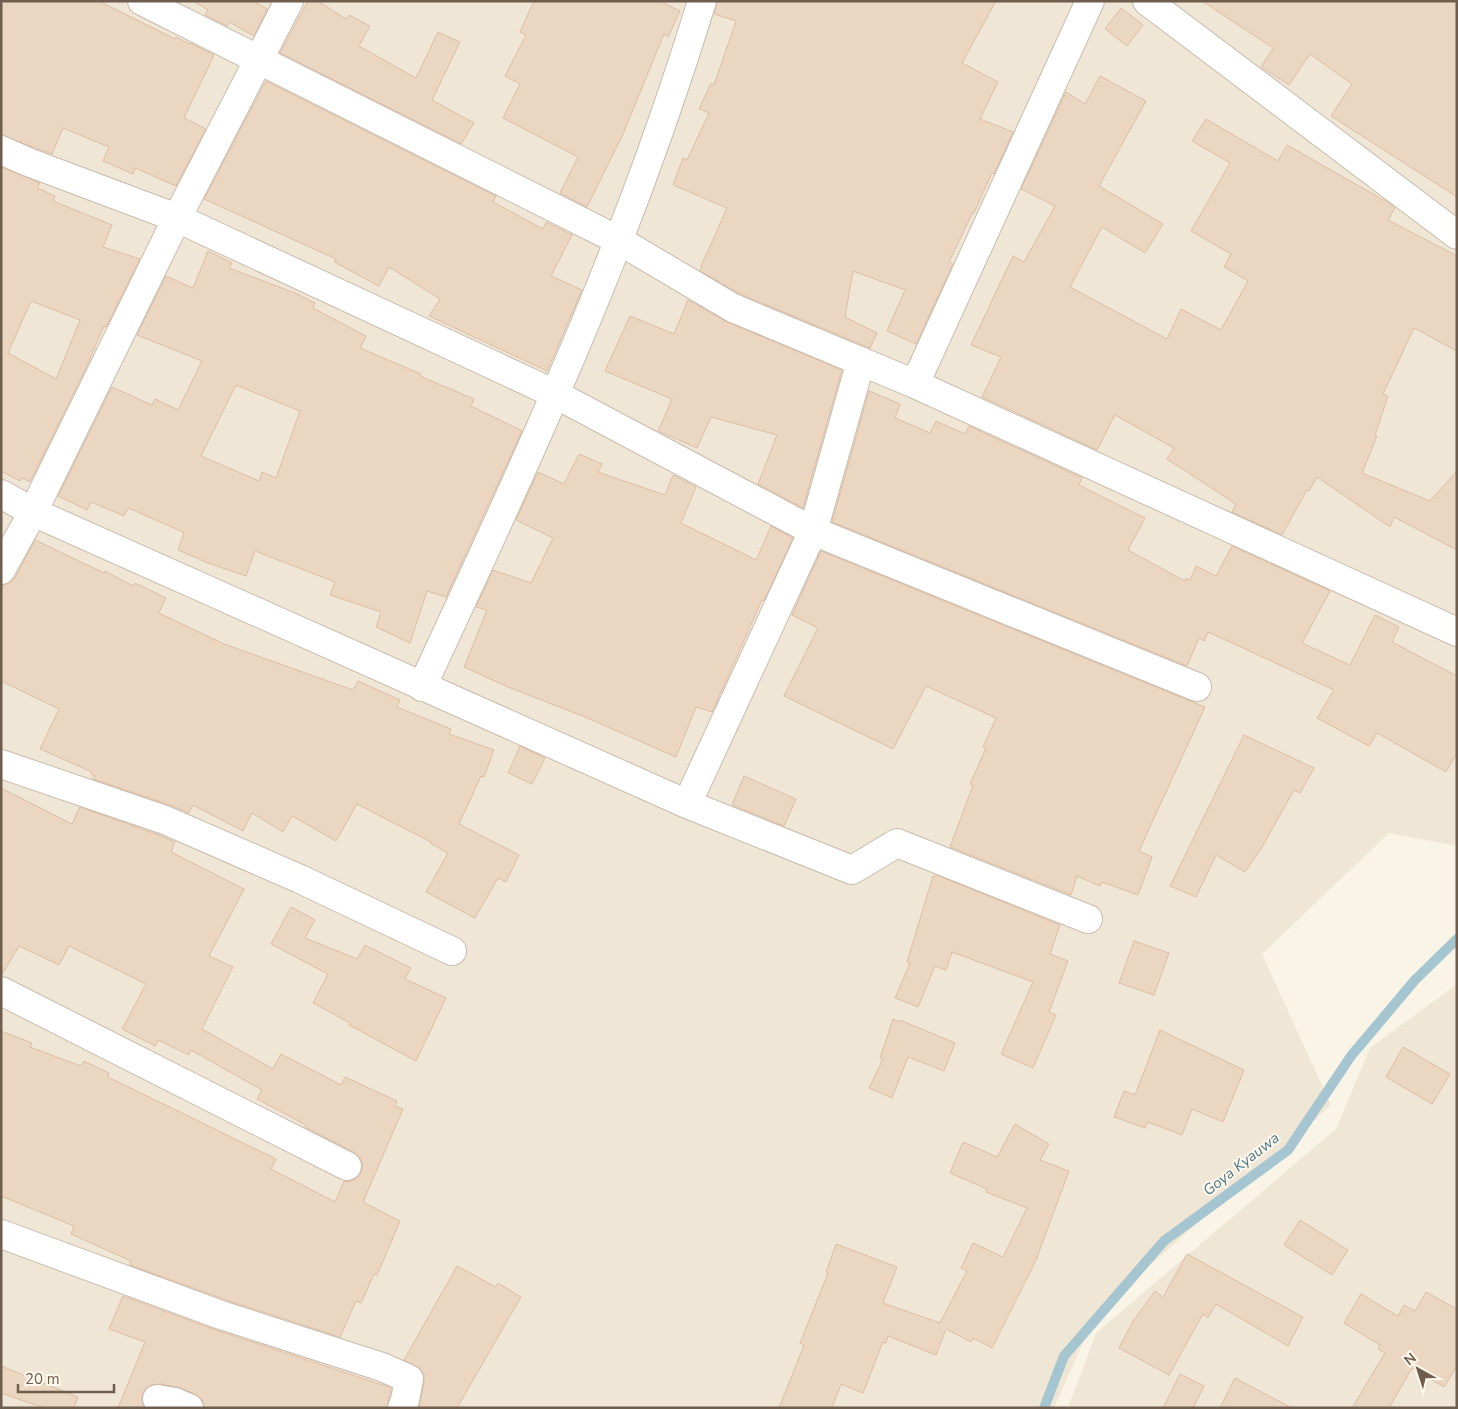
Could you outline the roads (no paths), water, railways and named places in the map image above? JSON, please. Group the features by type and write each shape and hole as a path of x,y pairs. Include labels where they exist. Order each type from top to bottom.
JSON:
{"street":[{"path":"142,1 257,61 618,240 733,308 915,384 1457,632"},
{"path":"1,570 33,512 177,218 289,1"},
{"path":"422,687 556,394 618,240 678,78 702,1"},
{"path":"915,384 1090,1"},
{"path":"1147,1 1457,235"},
{"path":"1,150 177,218 556,394 813,532 1197,687"},
{"path":"686,804 813,532 861,361"},
{"path":"1,494 33,512 686,804 852,870 897,842 1088,919"},
{"path":"1,764 165,820 300,879 452,951"},
{"path":"1,991 347,1166"},
{"path":"1,1234 221,1315 382,1367 409,1379 402,1408"},
{"path":"157,1400 175,1402 189,1408"}],"waterway":[{"name":"Goya Kyauwa","path":"1044,1408 1064,1356 1164,1241 1288,1150 1351,1056 1415,980 1457,939"}]}
